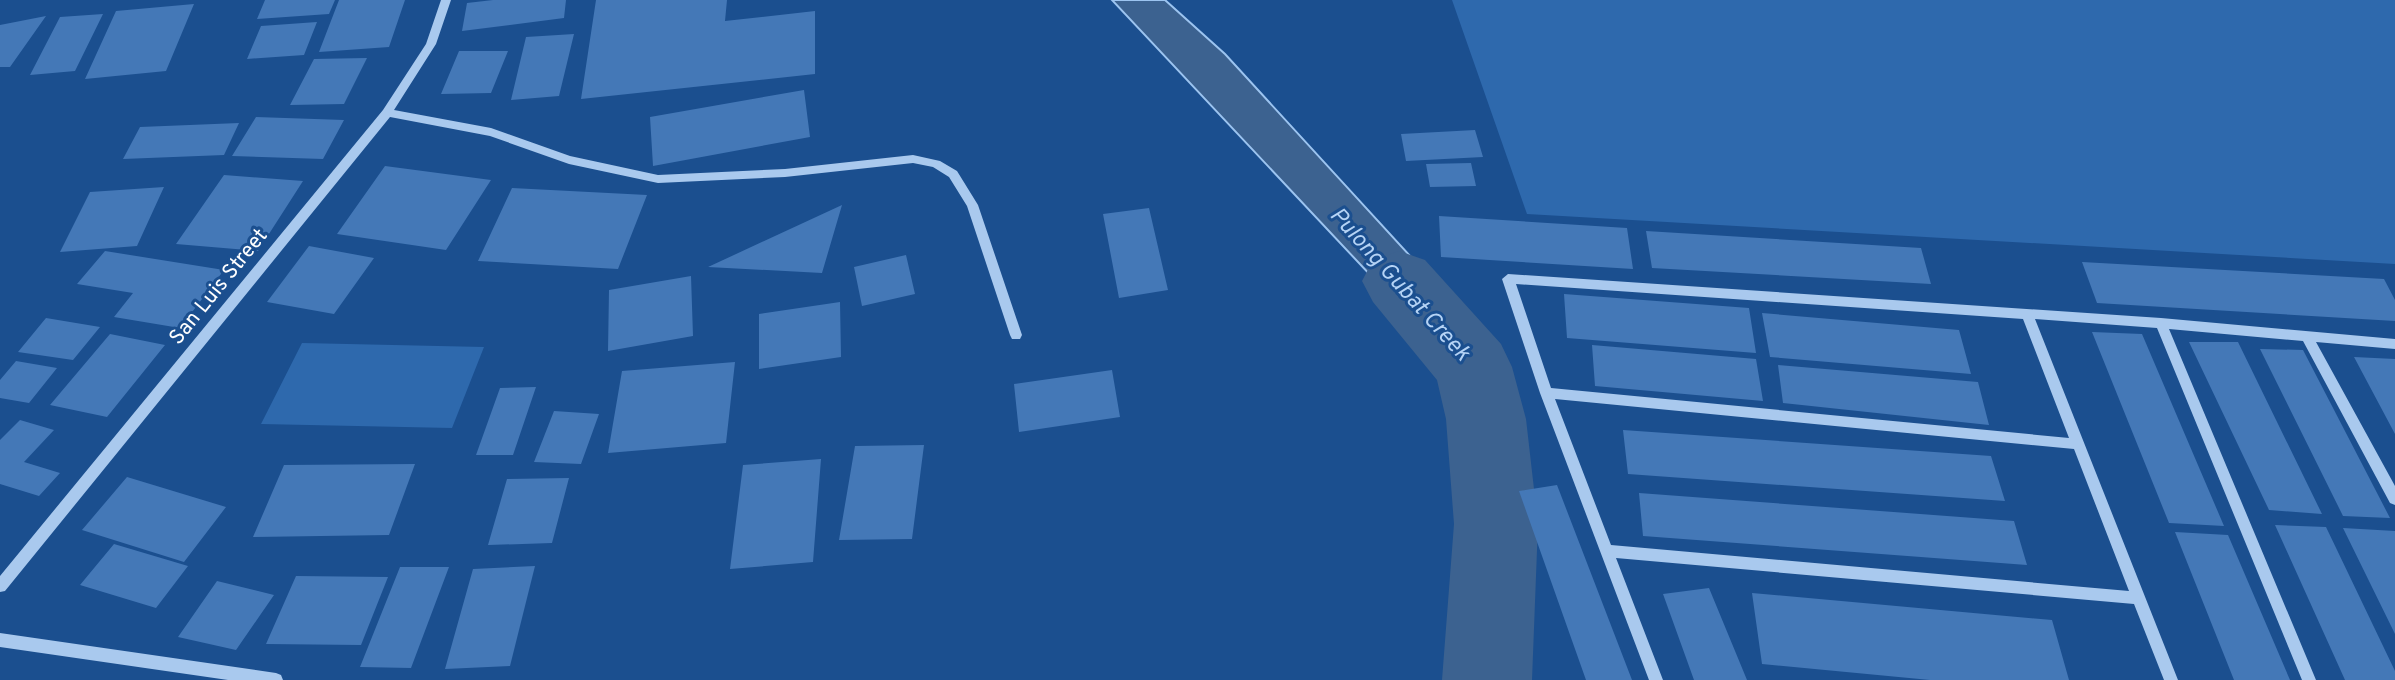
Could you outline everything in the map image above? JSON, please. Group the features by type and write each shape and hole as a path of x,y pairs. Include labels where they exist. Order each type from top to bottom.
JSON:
{"street":[{"name":"San Luis Street","path":"0,586 387,113 431,44 446,0"},
{"path":"387,113 491,132 569,160 658,179 785,173 913,159 936,164 953,174 972,205 1016,335"},
{"path":"1656,680 1546,393 1508,279 2161,323 2395,344"},
{"path":"2027,314 2171,680"},
{"path":"2161,323 2309,680"},
{"path":"2307,337 2395,499"},
{"path":"1546,393 2076,444"},
{"path":"1605,551 2138,597"},
{"path":"0,640 276,680"}],"shaded area":[{"path":"1452,0 2395,0 2395,264 1527,214"},
{"path":"302,343 484,347 452,428 261,424"}],"water":[{"path":"1112,0 1165,0 1225,54 1444,293 1510,480 1524,538 1511,680 1468,680 1466,377"}],"building":[{"path":"265,0 335,0 329,14 257,19"},
{"path":"339,0 405,0 389,47 319,52"},
{"path":"493,0 566,0 564,18 462,31 467,3"},
{"path":"596,0 727,0 725,21 815,11 815,74 581,99"},
{"path":"194,4 166,71 85,79 116,11"},
{"path":"103,14 75,71 30,75 60,17"},
{"path":"46,16 10,67 0,67 0,25"},
{"path":"317,22 304,55 247,59 261,26"},
{"path":"574,34 559,96 511,100 526,37"},
{"path":"459,51 508,51 491,93 441,94"},
{"path":"367,58 344,104 290,105 314,59"},
{"path":"804,90 810,137 653,166 650,117"},
{"path":"256,117 344,120 323,159 232,156"},
{"path":"239,123 224,155 123,159 140,127"},
{"path":"1475,130 1483,157 1406,161 1401,134"},
{"path":"1471,163 1476,186 1430,187 1426,164"},
{"path":"385,166 491,180 446,250 337,234"},
{"path":"224,175 303,181 258,251 176,244"},
{"path":"164,187 137,246 60,252 90,192"},
{"path":"512,188 647,195 618,269 478,261"},
{"path":"842,205 822,273 708,267"},
{"path":"1149,208 1168,290 1119,298 1103,214"},
{"path":"1439,216 1627,228 1633,269 1441,257"},
{"path":"1646,231 1921,248 1931,284 1652,268"},
{"path":"309,246 374,258 334,314 267,302"},
{"path":"105,251 224,270 180,328 114,317 133,293 77,284"},
{"path":"906,255 915,294 862,306 854,267"},
{"path":"2082,262 2384,279 2395,300 2395,321 2097,303"},
{"path":"691,276 693,336 608,351 609,290"},
{"path":"1564,294 1749,308 1756,353 1567,338"},
{"path":"840,302 841,357 759,369 759,314"},
{"path":"1762,313 1959,330 1971,374 1770,357"},
{"path":"46,318 100,327 73,360 18,352"},
{"path":"2092,332 2142,334 2224,526 2169,523"},
{"path":"110,334 165,345 107,417 50,405"},
{"path":"2189,342 2238,342 2322,514 2269,510"},
{"path":"1592,345 1756,359 1763,401 1595,386"},
{"path":"2260,349 2303,350 2390,518 2343,516"},
{"path":"2354,357 2395,359 2395,434"},
{"path":"16,361 57,368 29,403 0,398 0,380"},
{"path":"735,362 726,443 608,453 622,371"},
{"path":"1778,365 1978,382 1989,425 1783,403"},
{"path":"1112,370 1120,417 1019,432 1014,384"},
{"path":"536,387 513,455 476,455 500,388"},
{"path":"554,411 599,414 581,464 534,462"},
{"path":"20,420 54,430 24,462 60,473 39,496 0,484 0,440"},
{"path":"1623,430 1991,456 2005,501 1628,474"},
{"path":"924,445 912,539 839,540 855,446"},
{"path":"821,459 813,562 730,569 743,465"},
{"path":"415,464 389,535 253,537 284,465"},
{"path":"127,477 226,507 184,562 82,530"},
{"path":"569,478 552,543 488,545 507,479"},
{"path":"1557,485 1632,680 1586,680 1519,491"},
{"path":"1639,493 2014,521 2027,565 1643,536"},
{"path":"2275,525 2326,527 2395,671 2395,680 2345,680"},
{"path":"2343,528 2395,531 2395,634"},
{"path":"2175,532 2228,535 2290,680 2234,680"},
{"path":"114,544 188,566 156,608 80,585"},
{"path":"535,566 510,666 445,669 473,569"},
{"path":"400,567 449,567 411,668 360,667"},
{"path":"296,576 388,577 361,645 266,644"},
{"path":"217,581 274,595 236,650 178,637"},
{"path":"1709,588 1747,680 1694,680 1663,594"},
{"path":"1752,593 2052,620 2069,680 1930,680 1762,664"}],"waterway":[{"name":"Pulong Gubat Creek","path":"1399,281 1473,367 1486,419 1496,524 1487,680"}]}
